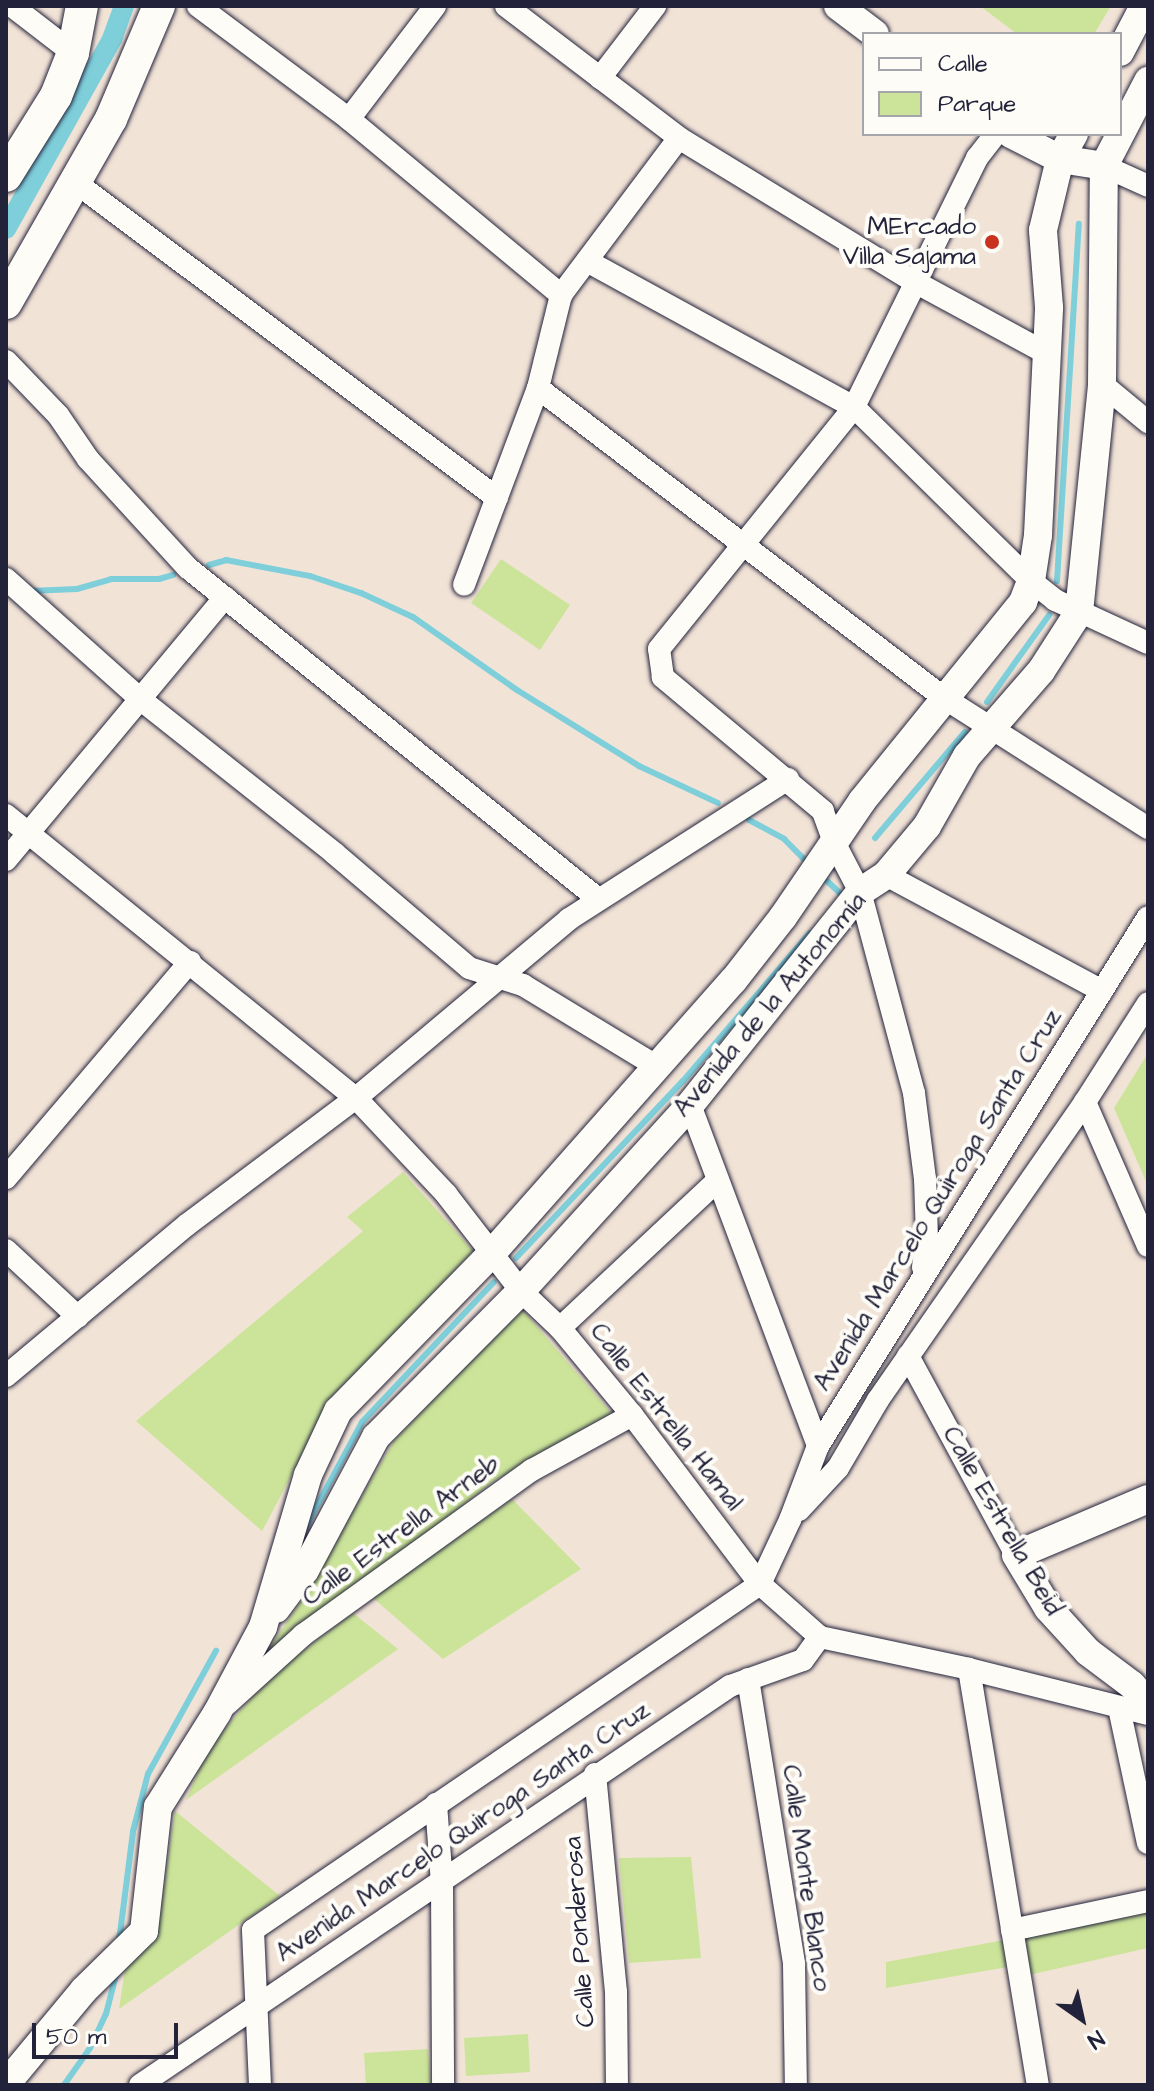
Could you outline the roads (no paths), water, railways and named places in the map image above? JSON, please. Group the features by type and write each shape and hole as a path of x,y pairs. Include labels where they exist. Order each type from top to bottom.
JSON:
{"main road":[{"path":"6,176 56,96 73,53 82,6"},
{"path":"6,303 111,119 159,6"}],"street":[{"path":"12,6 73,53"},
{"path":"198,6 349,119 561,295"},
{"path":"349,119 435,6"},
{"path":"506,6 679,138 917,283 1046,353"},
{"path":"600,78 655,6"},
{"path":"838,6 872,32"},
{"path":"1122,48 1144,6"},
{"name":"Avenida de la Autonomía","path":"1122,131 1148,81"},
{"path":"922,1276 927,1238 925,1179 914,1093 860,892 834,842 823,811 663,677 659,649 854,407 977,158 994,136"},
{"path":"1015,136 1060,159 1104,166 1148,186"},
{"name":"Avenida de la Autonomía","path":"263,1627 308,1475 338,1411 492,1253 658,1067 758,949 862,801 1023,602 1031,581 1038,535 1049,307 1043,230 1060,159 1073,136"},
{"name":"Avenida de la Autonomía","path":"263,1627 305,1570 376,1437 521,1291 690,1105 860,892 886,875 927,826 967,756 1041,671 1079,612 1102,384 1104,166 1120,136"},
{"path":"464,585 538,388 561,295 679,138"},
{"path":"75,182 497,498"},
{"path":"587,261 854,407 1031,581 1055,600 1148,643"},
{"path":"6,361 58,415 88,459 147,527 188,568 597,898"},
{"path":"1102,384 1148,422"},
{"path":"538,388 944,698 991,731 1148,828"},
{"path":"6,579 140,699 334,853 469,968 523,985 658,1067"},
{"path":"6,860 225,597"},
{"path":"6,1376 188,1224 356,1098 496,977 597,898 788,779"},
{"name":"Calle Estrella Hamal","path":"6,815 356,1098 446,1194 521,1291 560,1328 632,1415 760,1584 820,1637"},
{"path":"886,875 1102,991"},
{"name":"Avenida Marcelo Quiroga Santa Cruz","path":"258,2004 253,1930 760,1584 790,1520 818,1446 1148,917"},
{"path":"6,1178 190,962"},
{"name":"Avenida Marcelo Quiroga Santa Cruz","path":"790,1520 838,1468 908,1356 1085,1102 1148,1003"},
{"path":"1085,1102 1148,1246"},
{"path":"690,1105 818,1446"},
{"path":"560,1328 718,1180"},
{"path":"6,1250 78,1317"},
{"name":"Calle Estrella Beid","path":"908,1356 1048,1608 1088,1652 1132,1685 1148,1703"},
{"name":"Calle Estrella Arneb","path":"217,1713 303,1635 532,1470 632,1415"},
{"path":"1016,1555 1148,1499"},
{"path":"6,2084 84,1990 144,1931 158,1807 217,1713 263,1627"},
{"path":"820,1637 969,1669 1148,1714"},
{"name":"Avenida Marcelo Quiroga Santa Cruz","path":"140,2085 442,1883 595,1774 730,1686 803,1660 820,1637"},
{"path":"969,1669 1038,2085"},
{"name":"Calle Monte Blanco","path":"748,1679 794,1964 796,2085"},
{"path":"1119,1708 1148,1843"},
{"name":"Calle Ponderosa","path":"595,1774 616,1992 617,2085"},
{"path":"436,1804 442,1883 443,2085"},
{"path":"1012,1930 1148,1901"},
{"path":"258,2004 260,2085"}],"waterway":[{"path":"6,229 112,39 124,6"},
{"path":"1057,581 1079,224"},
{"path":"209,565 226,560 310,576 361,593 413,617 517,690 639,766 718,803"},
{"path":"29,591 77,589 111,579 159,579 173,575"},
{"path":"987,702 1049,615"},
{"path":"875,838 965,732"},
{"path":"749,820 784,839 804,859"},
{"path":"827,881 841,894"},
{"path":"516,1258 683,1081 810,933"},
{"path":"305,1528 362,1422 494,1282"},
{"path":"119,1941 133,1831 148,1774 216,1651"},
{"path":"64,2085 90,2048 106,2014 116,1975"}],"place":[{"name":"MErcado Villa Sajama","path":"992,242"}]}
